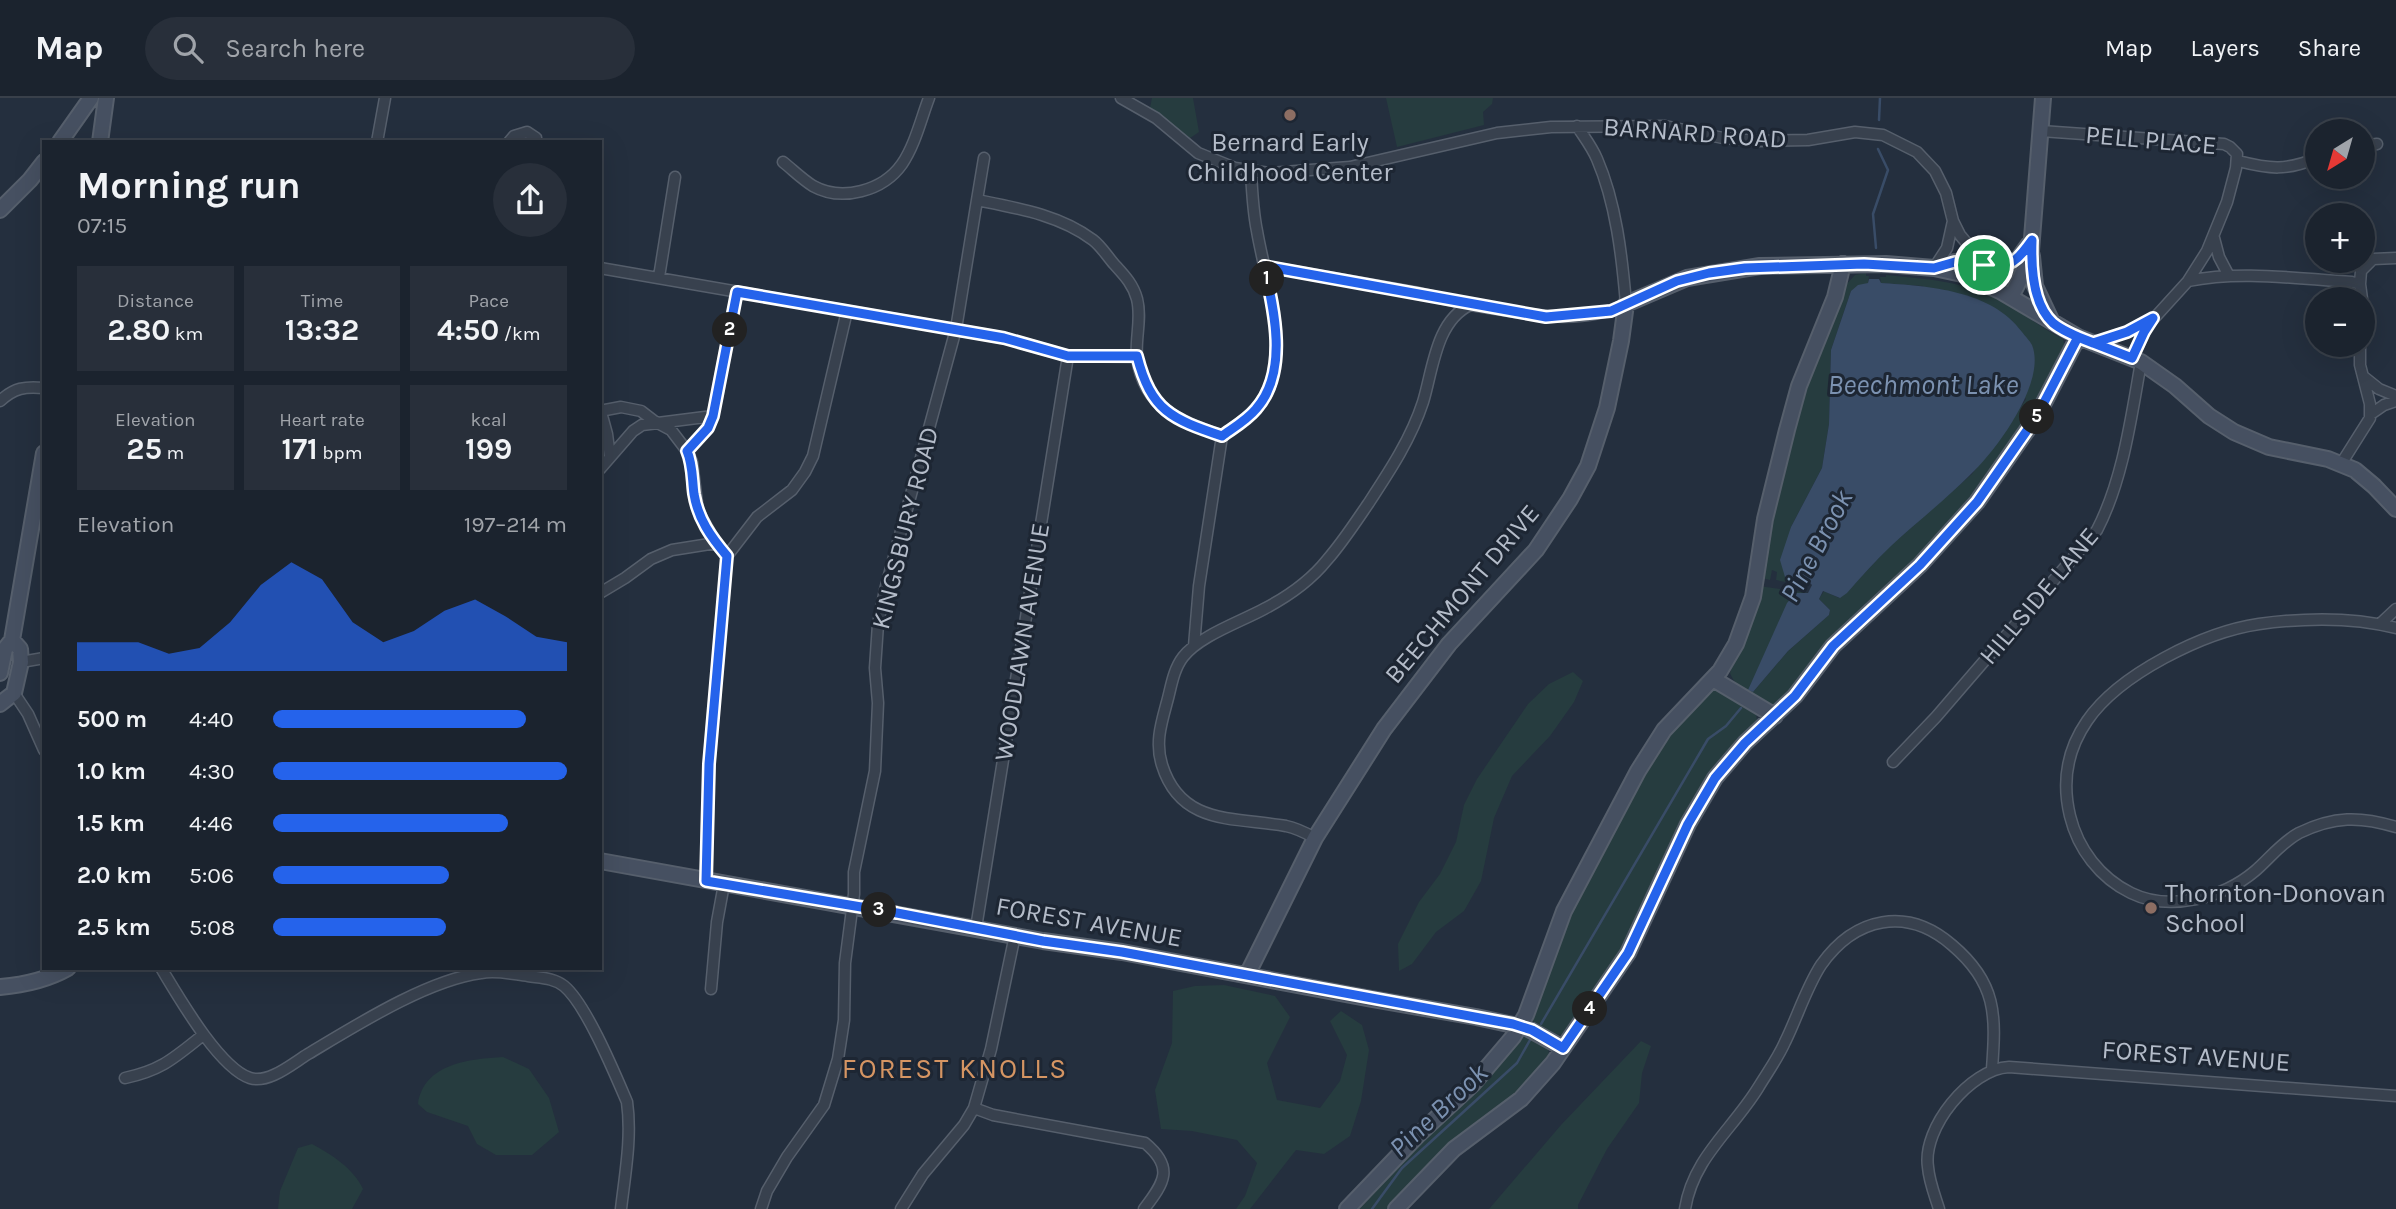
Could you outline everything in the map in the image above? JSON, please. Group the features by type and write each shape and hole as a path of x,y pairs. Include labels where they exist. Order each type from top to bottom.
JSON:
{"street":[{"path":"61,140 91,98"},
{"path":"100,140 106,98"},
{"path":"377,140 385,98"},
{"path":"783,162 811,184 826,191 849,193 875,186 892,175 907,156 929,98"},
{"name":"BARNARD ROAD","path":"1121,98 1156,118 1198,153 1224,165 1251,172 1284,173 1343,168 1497,133 1577,126 1665,126 1712,137 1746,141 1808,140 1861,132 1883,135 1917,152 1935,170 1946,193 1953,221 1968,247 1984,265"},
{"path":"2043,98 2032,242 2035,286 2052,322"},
{"path":"1577,126 1598,160 1610,200 1626,304"},
{"name":"PELL PLACE","path":"2041,131 2224,144 2235,150 2238,161 2214,238 2188,281 2153,318 2144,332 2137,360"},
{"path":"511,140 514,136 527,132 536,140"},
{"name":"KINGSBURY ROAD","path":"761,1209 767,1191 787,1157 824,1105 838,1059 844,1020 845,963 854,872 875,771 878,703 875,668 878,624 956,329 984,158"},
{"path":"2238,161 2279,169 2305,162"},
{"path":"0,209 41,169"},
{"path":"1194,646 1199,586 1222,436 1257,408 1271,383 1275,355 1272,300 1253,205 1251,172"},
{"path":"659,277 675,177"},
{"path":"977,200 1054,218 1095,242 1132,283 1140,317 1137,356 1148,389 1158,403 1176,419 1222,436"},
{"path":"1934,268 1947,248 1953,221"},
{"path":"2214,238 2229,276"},
{"path":"1934,268 1955,262 2001,266 2019,258 2032,242"},
{"path":"2011,297 2024,270 2032,242"},
{"path":"2360,287 2361,271 2373,259 2396,258"},
{"path":"1264,266 1546,317 1611,311 1677,281 1709,273 1760,266 1843,264 1934,268 1972,277 2078,337 2137,360 2234,432 2269,447 2340,464 2368,480 2396,509"},
{"path":"1347,1209 1417,1136 1485,1071 1520,1025 1564,911 1638,771 1664,730 1713,679 1731,653 1748,615 1765,519 1787,430 1800,386 1835,297 1843,264"},
{"path":"602,268 1004,338 1068,356 1137,356"},
{"path":"2188,281 2229,276 2294,277 2360,284"},
{"path":"687,451 708,428 713,416 737,292"},
{"path":"1315,838 1286,826 1222,819 1186,802 1173,788 1161,763 1159,732 1181,659 1194,646 1276,602 1312,576 1334,552 1395,464 1422,405 1440,339 1452,319 1470,304"},
{"name":"BEECHMONT DRIVE","path":"1247,975 1315,838 1394,714 1449,645 1536,550 1570,499 1588,466 1607,408 1626,304"},
{"path":"706,881 709,764 727,556 757,517 792,490 813,456 847,311"},
{"name":"PELL PLACE","path":"2093,343 2127,332 2153,318"},
{"path":"1396,1209 1454,1149 1521,1099 1563,1048 1628,953 1688,824 1707,790 1740,749 1802,688 1833,646 1920,565 1977,502 2037,416 2078,337"},
{"name":"WOODLAWN AVENUE","path":"976,928 1068,356"},
{"path":"2340,464 2368,423 2371,414 2360,357"},
{"name":"HILLSIDE LANE","path":"1893,762 1954,696 2097,530 2109,507 2119,470 2137,360"},
{"path":"2364,377 2379,390 2396,398"},
{"path":"0,401 16,389 26,386 42,388"},
{"path":"2371,414 2396,398"},
{"path":"602,412 621,407 641,411 671,430 687,451 691,462 698,511 716,543 727,556"},
{"path":"602,467 633,431 642,425 654,421 713,416"},
{"path":"602,418 610,457"},
{"path":"1,667 5,649 12,640 42,465"},
{"path":"602,592 651,559 672,550 716,543"},
{"path":"2380,624 2396,609"},
{"path":"2396,628 2380,624 2315,621 2258,625 2207,638 2178,651 2119,688 2087,720 2072,749 2067,770 2066,797 2077,839 2091,861 2107,877 2132,894 2169,901 2201,899 2223,891 2254,872 2298,834 2320,826 2342,819 2360,818 2396,827"},
{"path":"0,703 14,693 21,662 20,649 12,640"},
{"path":"21,662 42,658"},
{"path":"1713,679 1774,716"},
{"path":"14,693 28,714 42,746"},
{"name":"FOREST AVENUE","path":"602,861 1520,1025 1563,1048"},
{"path":"711,989 717,922 724,884"},
{"path":"1685,1209 1694,1174 1747,1107 1778,1055 1820,967 1836,946 1854,932 1893,920 1916,923 1944,938 1959,950 1985,981 1991,997 1995,1034 1992,1069 1981,1075 1961,1094 1943,1114 1935,1129 1927,1166 1940,1209"},
{"path":"901,1209 923,1174 964,1125 974,1108 991,1049 1014,935"},
{"path":"0,987 32,982 65,970"},
{"path":"162,970 203,1035 225,1059 247,1077 256,1079 277,1073 353,1027 460,977 496,971 551,979 573,996 627,1102 629,1117 621,1209"},
{"path":"125,1078 150,1072 164,1065 203,1035"},
{"name":"FOREST AVENUE","path":"1992,1069 2009,1067 2396,1096"},
{"path":"974,1108 993,1115 1145,1143 1159,1154 1163,1169 1160,1185 1144,1209"}],"green space":[{"path":"1152,98 1193,98 1199,132 1190,138 1150,108"},
{"path":"1386,98 1493,98 1492,104 1483,112 1484,125 1397,147"},
{"path":"1866,273 1866,276 1869,276 1868,283 1851,291 1831,350 1829,424 1822,468 1791,527 1785,577 1810,583 1806,586 1776,580 1777,572 1772,570 1770,580 1762,578 1766,534 1801,395 1844,287 1855,275"},
{"path":"1886,275 1943,282 1984,293 2063,339 2065,348 2038,407 1974,501 1802,681 1773,706 1742,689 1730,673 1759,586 1808,593 1763,660 1749,689 1753,692 1788,651 1829,615 1830,610 1819,599 1824,591 1839,598 1846,593 1888,548 1972,474 2026,399 1923,286 1881,283 1880,277"},
{"path":"1573,672 1583,681 1574,702 1550,736 1512,776 1494,818 1481,881 1464,911 1436,932 1412,964 1399,971 1398,944 1419,902 1440,874 1456,842 1464,805 1477,779 1528,704 1549,684"},
{"path":"1718,691 1756,714 1754,728 1721,763 1613,964 1569,1032 1558,1035 1546,1032 1530,1016 1554,944 1648,758 1705,694"},
{"path":"1224,985 1275,996 1290,1017 1267,1063 1277,1100 1320,1108 1340,1081 1347,1055 1330,1021 1341,1011 1362,1025 1369,1050 1361,1101 1350,1136 1324,1154 1296,1150 1250,1209 1236,1209 1245,1196 1257,1163 1237,1140 1192,1131 1161,1129 1155,1090 1172,1043 1173,991 1195,986"},
{"path":"1525,1036 1543,1043 1549,1054 1548,1059 1516,1099 1458,1138 1389,1209 1352,1209 1517,1039"},
{"path":"1641,1041 1651,1046 1642,1073 1639,1103 1607,1149 1578,1209 1489,1209 1561,1125"},
{"path":"503,1057 529,1069 549,1098 559,1132 532,1155 496,1155 477,1144 468,1126 427,1112 418,1104 422,1090 439,1072 463,1062"},
{"path":"312,1144 341,1163 359,1182 363,1189 352,1209 278,1209 280,1191 298,1148"}],"water":[{"name":"Beechmont Lake","path":"1869,279 1958,293 1994,307 2009,318 2032,345 2035,360 2032,378 2016,415 1981,464 1885,552 1847,593 1840,598 1823,591 1819,599 1830,610 1829,615 1788,651 1753,692 1748,690 1787,603 1796,593 1808,593 1812,585 1785,577 1780,560 1791,527 1822,468 1829,424 1831,350 1851,291 1858,285 1868,283"}],"waterway":[{"name":"Pine Brook","path":"1879,120 1880,98"},
{"name":"Pine Brook","path":"1876,248 1873,214 1888,170 1878,149"},
{"name":"Pine Brook","path":"1541,1024 1708,739 1726,726 1741,708"},
{"name":"Pine Brook","path":"1372,1209 1402,1168 1517,1063 1530,1040"}],"place":[{"name":"Bernard Early Childhood Center","path":"1290,115"},
{"name":"Thornton-Donovan School","path":"2151,908"}],"district":[{"name":"FOREST KNOLLS","path":"955,1068"}],"route":[{"path":"1984,265 1955,262 1934,268 1864,264 1745,268 1677,281 1611,311 1560,317 1532,316 1264,266 1272,300 1275,331 1271,383 1257,408 1222,436 1176,419 1158,403 1148,389 1137,356 1068,356 1004,338 737,292 713,416 708,428 687,451 698,511 710,536 727,556 709,764 706,881 1043,941 1122,952 1520,1025 1563,1048 1628,953 1688,824 1724,766 1795,696 1833,646 1920,565 1977,502 2037,416 2078,337 2093,343 2132,358 2153,318 2135,329 2093,343 2052,322 2036,292 2032,240 2012,263 2001,266 1984,265"}]}
